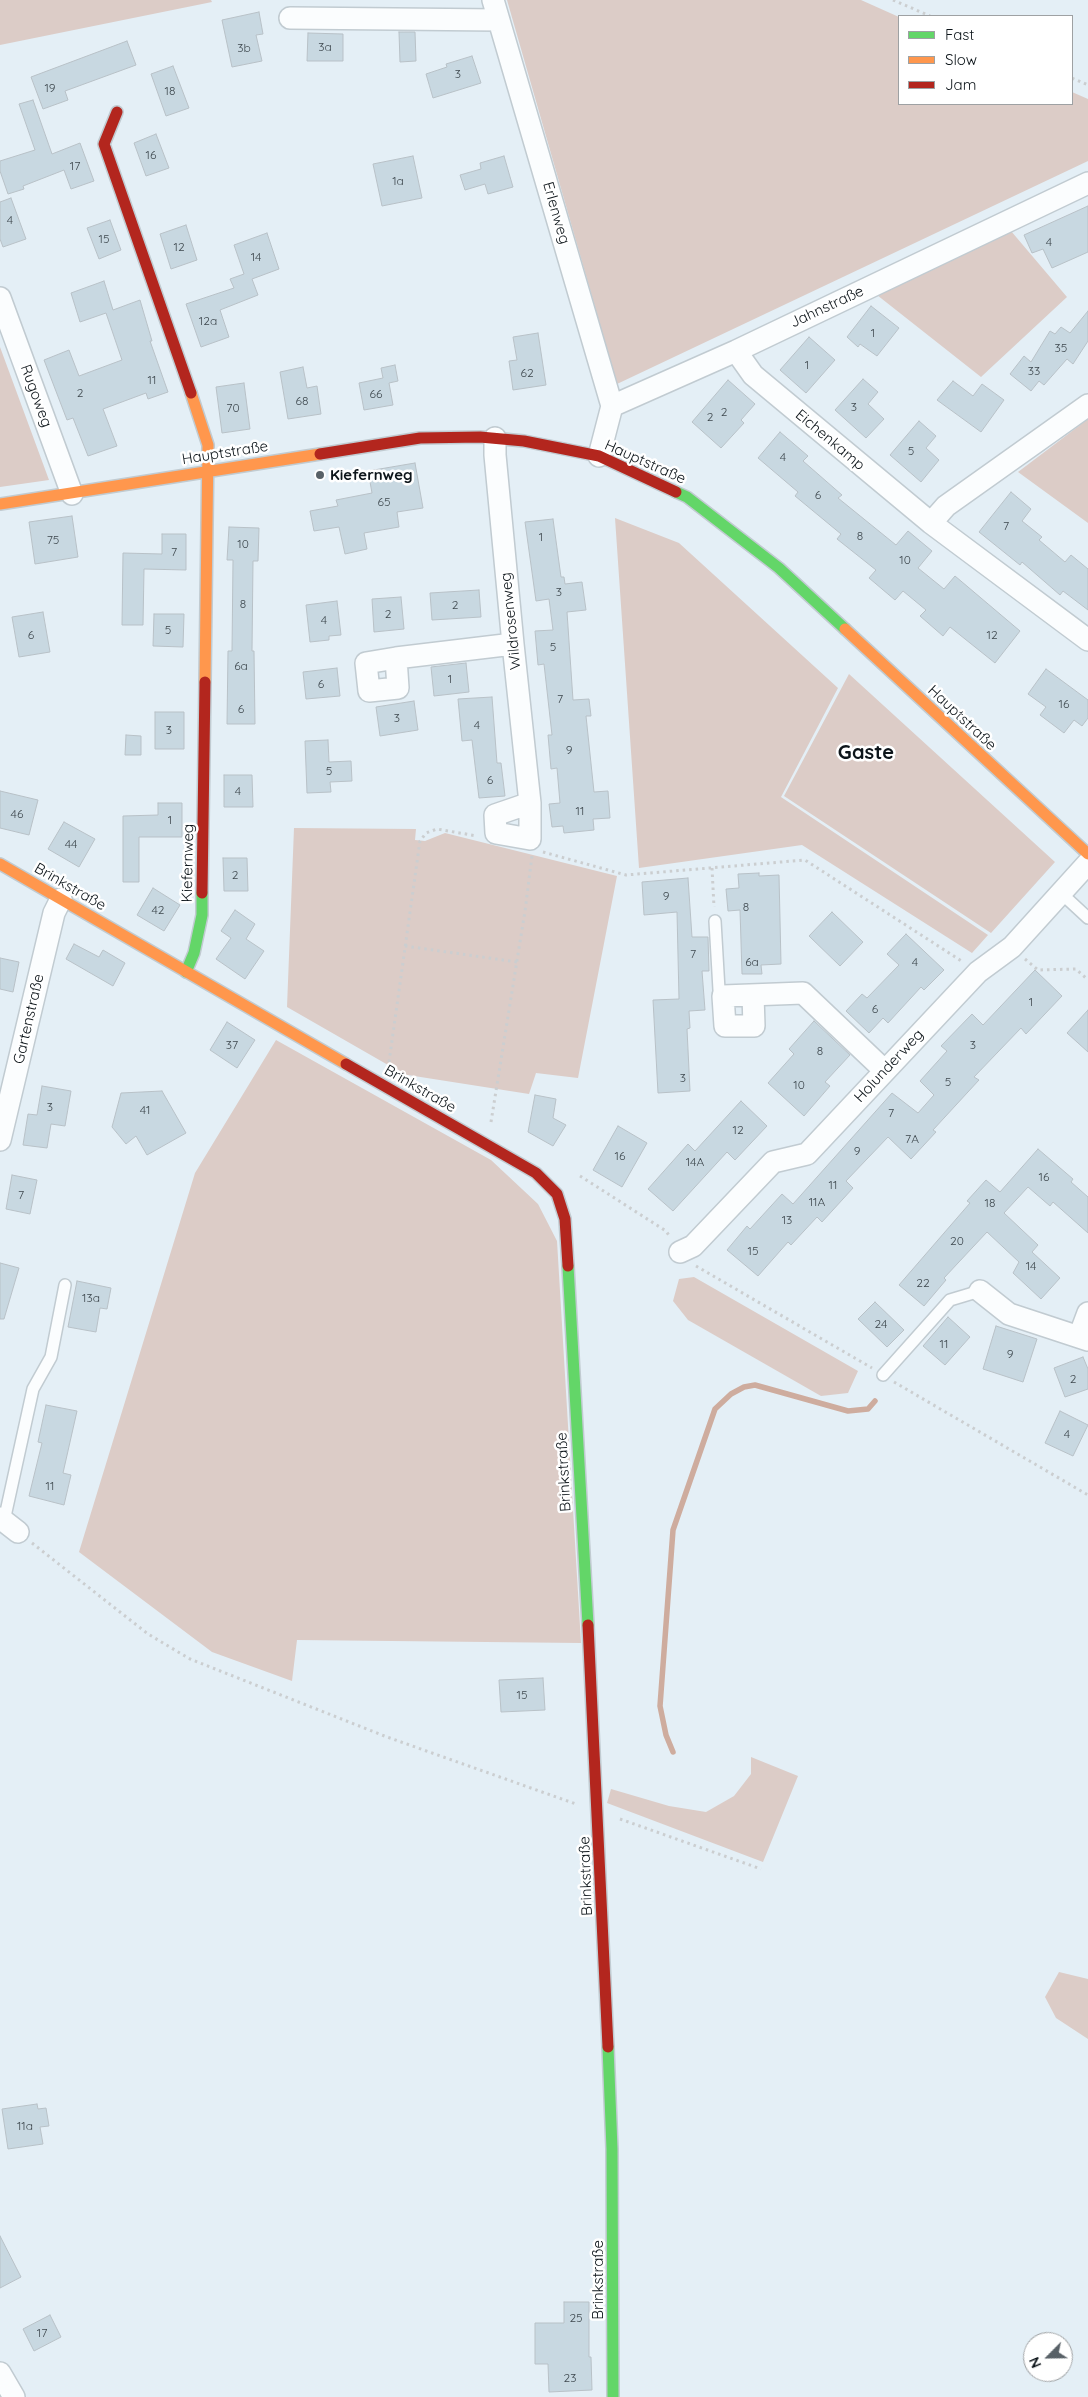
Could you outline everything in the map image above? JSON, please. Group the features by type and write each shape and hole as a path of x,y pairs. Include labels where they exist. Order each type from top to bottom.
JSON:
{"street":[{"name":"Erlenweg","path":"493,0 612,406"},
{"path":"290,18 499,20"},
{"name":"Kiefernweg","path":"117,112 104,144 208,445 202,915 194,953 186,972"},
{"name":"Jahnstraße","path":"612,406 736,350 1088,183"},
{"name":"Rugoweg","path":"0,298 72,494"},
{"name":"Eichenkamp","path":"736,350 753,376 931,523 1088,640"},
{"path":"931,523 946,506 1088,405"},
{"path":"598,456 612,406"},
{"name":"Hauptstraße","path":"0,504 420,438 495,438 524,441 598,456 687,497 779,568 1088,854"},
{"name":"Wildrosenweg","path":"495,438 513,644 530,803 531,844"},
{"path":"396,658 513,644"},
{"path":"530,803 495,815 496,833 531,844"},
{"name":"Holunderweg","path":"680,1252 693,1246 773,1162 807,1154 978,972 1012,947 1088,863"},
{"name":"Brinkstraße","path":"0,864 488,1145 536,1174 557,1194 565,1219 598,1811 612,2149 613,2397"},
{"name":"Gartenstraße","path":"0,1140 54,912 61,899"},
{"path":"753,995 754,1026 725,1026 724,996 803,993 884,1070"},
{"path":"980,1290 1009,1314 1084,1339 1088,1313"},
{"path":"0,2372 14,2397"}],"lane":[{"path":"1061,893 1088,918"},
{"path":"715,921 719,990 724,996"},
{"path":"8,1524 33,1389 51,1357 65,1285"},
{"path":"883,1375 950,1300 980,1290"}],"path":[{"path":"893,0 928,15"},
{"path":"1073,78 1088,85"},
{"path":"379,1083 388,1065 420,841 426,833 437,829 488,838 496,833"},
{"path":"488,1145 517,962 531,844 626,875 805,860 978,972"},
{"path":"712,868 715,921"},
{"path":"405,946 517,962"},
{"path":"1012,947 1038,970 1076,969 1088,980"},
{"path":"580,1176 666,1232 680,1252"},
{"path":"8,1524 148,1634 190,1659 387,1737 761,1869"}],"shaded area":[{"path":"0,0 211,0 212,2 0,45"},
{"path":"507,0 861,0 898,17 898,105 1073,105 1073,92 1088,99 1088,161 617,384"},
{"path":"1011,231 1067,297 981,377 877,295"},
{"path":"0,347 49,480 0,487"},
{"path":"1088,419 1088,523 1018,472"},
{"path":"615,518 679,543 838,688 781,797 988,935 972,953 802,845 639,868"},
{"path":"849,674 1055,862 991,933 784,796"},
{"path":"294,828 416,829 415,840 425,841 445,833 617,876 578,1078 536,1073 529,1094 395,1073 395,1069 287,1007"},
{"path":"276,1040 491,1160 538,1204 557,1241 581,1643 297,1640 292,1681 212,1652 79,1552 195,1173"},
{"path":"694,1277 858,1371 848,1393 821,1396 688,1320 673,1301 679,1279"},
{"path":"751,1757 798,1776 763,1862 607,1803 611,1789 669,1806 706,1812 734,1796 751,1774"},
{"path":"1059,1972 1088,1979 1088,2039 1056,2018 1045,1997"}],"building":[{"path":"259,12 263,34 256,35 262,61 232,67 222,20"},
{"path":"399,32 415,32 416,61 400,62"},
{"path":"308,33 343,34 343,61 307,61"},
{"path":"127,41 136,65 65,91 68,100 43,109 31,77"},
{"path":"472,56 481,83 433,98 426,74 447,67 446,64"},
{"path":"173,66 189,108 166,116 151,74"},
{"path":"33,100 52,154 80,143 94,181 71,189 64,170 23,186 24,189 8,194 0,171 0,161 35,150 19,104"},
{"path":"156,134 169,168 146,176 134,143"},
{"path":"413,156 422,198 382,206 373,164"},
{"path":"504,156 513,187 488,194 485,184 465,190 460,175 481,169 480,163"},
{"path":"11,198 26,239 3,247 0,239 0,202"},
{"path":"1088,206 1088,252 1052,268 1043,249 1032,253 1024,235"},
{"path":"110,220 121,250 99,259 87,228"},
{"path":"186,225 197,260 171,269 160,234"},
{"path":"267,233 279,269 252,279 258,295 220,310 229,337 201,347 186,304 234,288 230,279 244,274 234,245"},
{"path":"104,281 113,310 140,300 152,341 150,341 168,392 148,399 146,393 103,409 117,446 88,456 73,418 67,420 44,360 69,350 79,376 122,360 106,313 80,322 71,293"},
{"path":"871,306 899,328 877,356 860,344 858,347 847,337"},
{"path":"1088,311 1088,341 1073,364 1067,359 1044,385 1039,381 1031,391 1010,374 1024,356 1031,362 1050,331 1055,334 1061,327 1070,333"},
{"path":"538,333 546,385 513,390 509,361 517,360 513,337"},
{"path":"809,337 835,360 806,393 780,370"},
{"path":"395,365 398,381 389,383 393,405 364,410 359,383 383,378 381,368"},
{"path":"303,367 307,388 317,386 321,414 288,419 280,372"},
{"path":"863,379 878,392 868,404 884,419 866,438 835,410"},
{"path":"728,380 755,404 741,420 744,423 721,448 692,422"},
{"path":"953,381 973,396 982,384 1004,400 981,432 937,400"},
{"path":"244,383 250,429 222,433 216,387"},
{"path":"919,421 936,436 926,448 939,460 921,482 890,455"},
{"path":"780,432 808,456 803,461 842,495 838,498 896,545 908,531 932,551 918,568 944,589 955,576 1020,631 995,663 950,627 943,636 920,616 926,610 903,591 895,600 869,578 876,570 837,539 841,534 795,496 798,492 758,458"},
{"path":"415,463 423,508 397,512 399,527 364,533 367,549 345,554 339,527 314,531 310,511 338,506 336,500 372,493 368,471"},
{"path":"1011,492 1031,509 1022,521 1042,537 1039,540 1065,562 1071,555 1088,569 1088,610 1063,591 1060,595 1022,562 1020,565 979,532"},
{"path":"72,516 78,557 35,564 29,522"},
{"path":"553,519 561,577 564,577 565,584 582,582 586,610 567,612 573,700 589,699 591,716 586,716 594,792 608,791 610,818 593,819 594,830 564,833 563,826 552,827 549,804 560,803 557,768 551,769 548,735 552,735 544,664 538,665 535,631 553,630 549,599 536,601 525,522"},
{"path":"229,527 259,528 258,561 253,561 252,651 254,651 255,724 227,724 228,651 232,651 233,560 227,560"},
{"path":"162,534 186,534 186,570 144,569 143,625 122,625 123,553 162,554"},
{"path":"479,590 481,617 432,620 430,593"},
{"path":"401,597 404,629 374,632 372,599"},
{"path":"337,601 341,635 329,636 329,640 310,642 306,605"},
{"path":"43,612 50,652 19,657 12,617"},
{"path":"154,614 184,614 183,647 153,646"},
{"path":"466,663 469,692 434,696 431,667"},
{"path":"337,668 340,696 306,699 303,672"},
{"path":"1046,669 1088,700 1088,718 1082,726 1074,720 1064,733 1040,715 1046,707 1028,694"},
{"path":"492,697 497,763 501,763 505,796 479,798 472,740 462,741 458,699"},
{"path":"414,701 418,730 380,736 376,707"},
{"path":"155,712 184,712 184,749 155,749"},
{"path":"126,735 141,736 141,755 125,755"},
{"path":"328,740 329,762 351,761 352,781 330,782 331,792 307,793 305,741"},
{"path":"224,775 252,775 253,807 224,807"},
{"path":"0,791 38,800 29,835 0,828"},
{"path":"158,803 182,803 182,837 139,837 139,882 123,882 123,816 158,815"},
{"path":"64,822 95,839 79,867 48,849"},
{"path":"223,858 247,858 248,891 224,891"},
{"path":"759,873 759,876 779,875 781,964 761,965 762,974 742,974 740,910 728,911 726,889 739,888 738,874"},
{"path":"688,878 692,937 708,937 709,971 702,971 705,1010 689,1011 690,1028 687,1029 690,1091 658,1093 653,1000 679,999 677,912 644,915 642,882"},
{"path":"153,888 180,905 164,931 137,915"},
{"path":"235,910 255,924 246,939 264,951 245,979 216,959 231,938 221,931"},
{"path":"832,912 863,942 840,966 809,936"},
{"path":"906,934 944,970 924,990 921,987 888,1023 883,1018 869,1033 846,1011 862,994 867,998 899,965 887,954"},
{"path":"74,944 99,957 103,950 125,963 113,986 66,959"},
{"path":"0,958 19,962 13,992 0,989"},
{"path":"1035,970 1062,996 1026,1034 1021,1028 974,1077 979,1080 933,1130 936,1132 911,1159 888,1137 846,1181 853,1188 822,1222 817,1217 791,1245 788,1242 758,1276 727,1250 747,1226 750,1229 782,1194 793,1204 892,1093 918,1113 934,1095 920,1081 947,1051 941,1046 972,1014 983,1025"},
{"path":"1088,1010 1088,1052 1067,1033"},
{"path":"814,1021 850,1055 825,1082 830,1086 804,1116 768,1083 794,1054 789,1049"},
{"path":"227,1022 255,1040 237,1068 210,1050"},
{"path":"42,1086 71,1091 65,1126 51,1124 47,1148 23,1145 28,1114 37,1115"},
{"path":"162,1091 186,1133 147,1155 136,1136 126,1144 112,1127 121,1093"},
{"path":"535,1095 556,1099 553,1118 566,1125 553,1146 528,1132"},
{"path":"741,1101 767,1126 735,1160 727,1152 673,1211 648,1189 688,1144 695,1151"},
{"path":"618,1126 647,1143 622,1187 593,1170"},
{"path":"1038,1149 1073,1179 1071,1182 1088,1197 1088,1233 1053,1202 1050,1206 1028,1187 1004,1213 1038,1245 1032,1252 1060,1278 1041,1299 1013,1273 1019,1262 987,1232 944,1278 946,1280 924,1306 899,1285 970,1203 967,1201 986,1180 1000,1192"},
{"path":"12,1175 37,1180 30,1214 6,1209"},
{"path":"0,1263 19,1268 4,1319 0,1319"},
{"path":"77,1281 111,1288 107,1309 100,1308 96,1332 68,1327"},
{"path":"875,1302 904,1330 887,1347 858,1319"},
{"path":"948,1317 970,1337 945,1365 923,1346"},
{"path":"996,1326 1037,1339 1023,1382 983,1369"},
{"path":"1083,1357 1088,1369 1088,1389 1065,1397 1054,1368"},
{"path":"46,1405 77,1411 63,1473 71,1475 64,1505 29,1496 42,1443 38,1442"},
{"path":"1060,1411 1088,1425 1073,1456 1045,1443"},
{"path":"543,1678 545,1710 501,1712 499,1680"},
{"path":"37,2104 38,2109 46,2108 49,2126 40,2127 43,2144 8,2149 2,2109"},
{"path":"0,2236 21,2277 0,2288"},
{"path":"564,2302 589,2302 589,2357 591,2357 592,2390 549,2392 548,2364 535,2364 535,2323 564,2323"},
{"path":"50,2315 61,2337 34,2351 23,2329"}],"waterway":[{"path":"673,1752 666,1735 660,1706 673,1530 715,1409 731,1394 744,1387 755,1385 848,1411 868,1409 875,1401"}],"traffic: fast":[{"path":"676,492 687,497 779,568 845,629"},
{"path":"186,972 194,953 202,915 202,893"},
{"path":"568,1266 588,1625"},
{"path":"608,2047 612,2149 613,2397"}],"traffic: slow":[{"path":"191,393 208,445 205,682"},
{"path":"0,504 320,454"},
{"path":"845,629 1088,854"},
{"path":"0,864 346,1064"}],"traffic: jam":[{"path":"117,112 104,144 191,393"},
{"path":"320,454 420,438 480,437 524,441 599,456 676,492"},
{"path":"202,893 205,682"},
{"path":"346,1064 536,1173 557,1194 565,1219 568,1266"},
{"path":"588,1625 608,2047"}],"place":[{"name":"Kiefernweg","path":"320,475"}],"district":[{"name":"Gaste","path":"866,753"}]}
